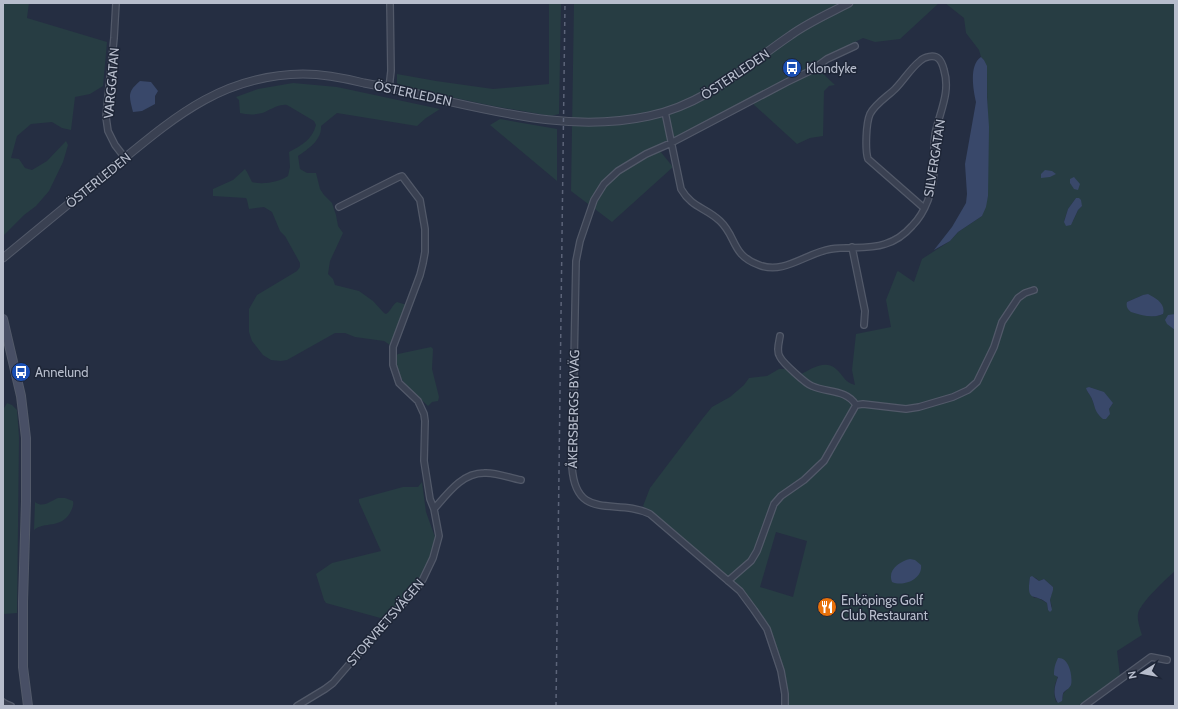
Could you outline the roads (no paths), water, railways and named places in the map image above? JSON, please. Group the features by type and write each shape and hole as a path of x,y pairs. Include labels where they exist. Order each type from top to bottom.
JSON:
{"main road":[{"path":"3,319 21,396 26,438 23,666 28,706"},
{"path":"3,333 13,359"}],"street":[{"name":"VARGGATAN","path":"116,3 106,117 108,131 115,145 125,158"},
{"path":"389,88 391,71 390,3"},
{"name":"ÖSTERLEDEN","path":"3,258 169,122 201,101 223,90 254,80 286,75 333,76 497,112 552,121 610,122 631,120 665,112 688,104 709,93 792,34 815,20 849,3"},
{"name":"ÅKERSBERGS BYVÄG","path":"785,706 785,694 781,670 767,629 740,591 650,514 637,509 591,503 577,491 572,477 575,272 577,251 594,200 604,184 618,171 632,162 812,70 827,59 855,46"},
{"name":"SILVERGATAN","path":"665,112 681,189 686,197 721,222 728,231 738,251 749,260 764,266 787,266 823,250 841,247 877,246 886,244 901,236 913,226 924,208 934,172 934,140 936,127 944,103 946,88 946,76 942,62 939,59 932,57 919,62 896,88 872,110 868,120 866,150 868,159 924,208"},
{"name":"STORVRETSVÄGEN","path":"297,706 333,683 414,591 423,579 434,558 439,536 434,509 430,499 424,460 424,414 418,401 399,383 394,370 392,356 393,347 424,263 425,234 420,200 402,176 399,176 339,208"},
{"path":"852,247 865,311 864,325"},
{"path":"856,405 863,404 906,409 919,407 968,390 977,382 994,347 1002,322 1018,298 1025,293 1034,290"},
{"path":"780,336 777,350 780,358 805,382 817,388 845,394 853,400 856,405"},
{"path":"728,581 751,561 757,551 774,504 782,496 804,480 824,461 856,405"},
{"path":"434,509 448,492 471,474 485,472 521,480"},
{"path":"1084,706 1151,658 1167,660"},
{"path":"3,702 11,706"}],"water":[{"path":"981,57 987,66 989,127 988,196 986,207 982,216 958,232 950,241 934,250 952,227 966,203 967,194 965,164 976,102 973,84 973,71 977,61"},
{"path":"140,81 151,82 158,91 155,96 155,104 142,111 133,112 130,95 133,88"},
{"path":"1045,170 1052,171 1056,174 1050,177 1041,178 1041,174"},
{"path":"1074,177 1080,184 1078,190 1074,189 1070,183 1070,179"},
{"path":"1076,198 1081,200 1082,206 1078,210 1071,225 1066,226 1064,222 1068,209"},
{"path":"1148,294 1162,304 1164,310 1163,314 1147,316 1131,312 1129,310 1127,302"},
{"path":"1175,314 1175,330 1167,324 1165,320 1168,315"},
{"path":"1089,387 1104,392 1113,403 1109,409 1110,414 1106,419 1103,419 1096,411 1093,400 1086,388"},
{"path":"910,559 915,560 921,565 921,570 916,578 907,583 892,582 891,574 895,567"},
{"path":"1032,576 1039,581 1044,579 1053,587 1050,600 1052,610 1050,612 1048,610 1047,603 1030,594 1029,585 1030,577"},
{"path":"1058,658 1065,661 1071,672 1071,685 1063,693 1062,701 1058,703 1055,696 1055,686 1058,677 1054,675"}],"railway":[{"path":"556,706 565,3"}],"place":[{"name":"Klondyke","path":"792,68"},
{"name":"Annelund","path":"21,372"},
{"name":"Enköpings Golf Club Restaurant","path":"827,607"}]}
